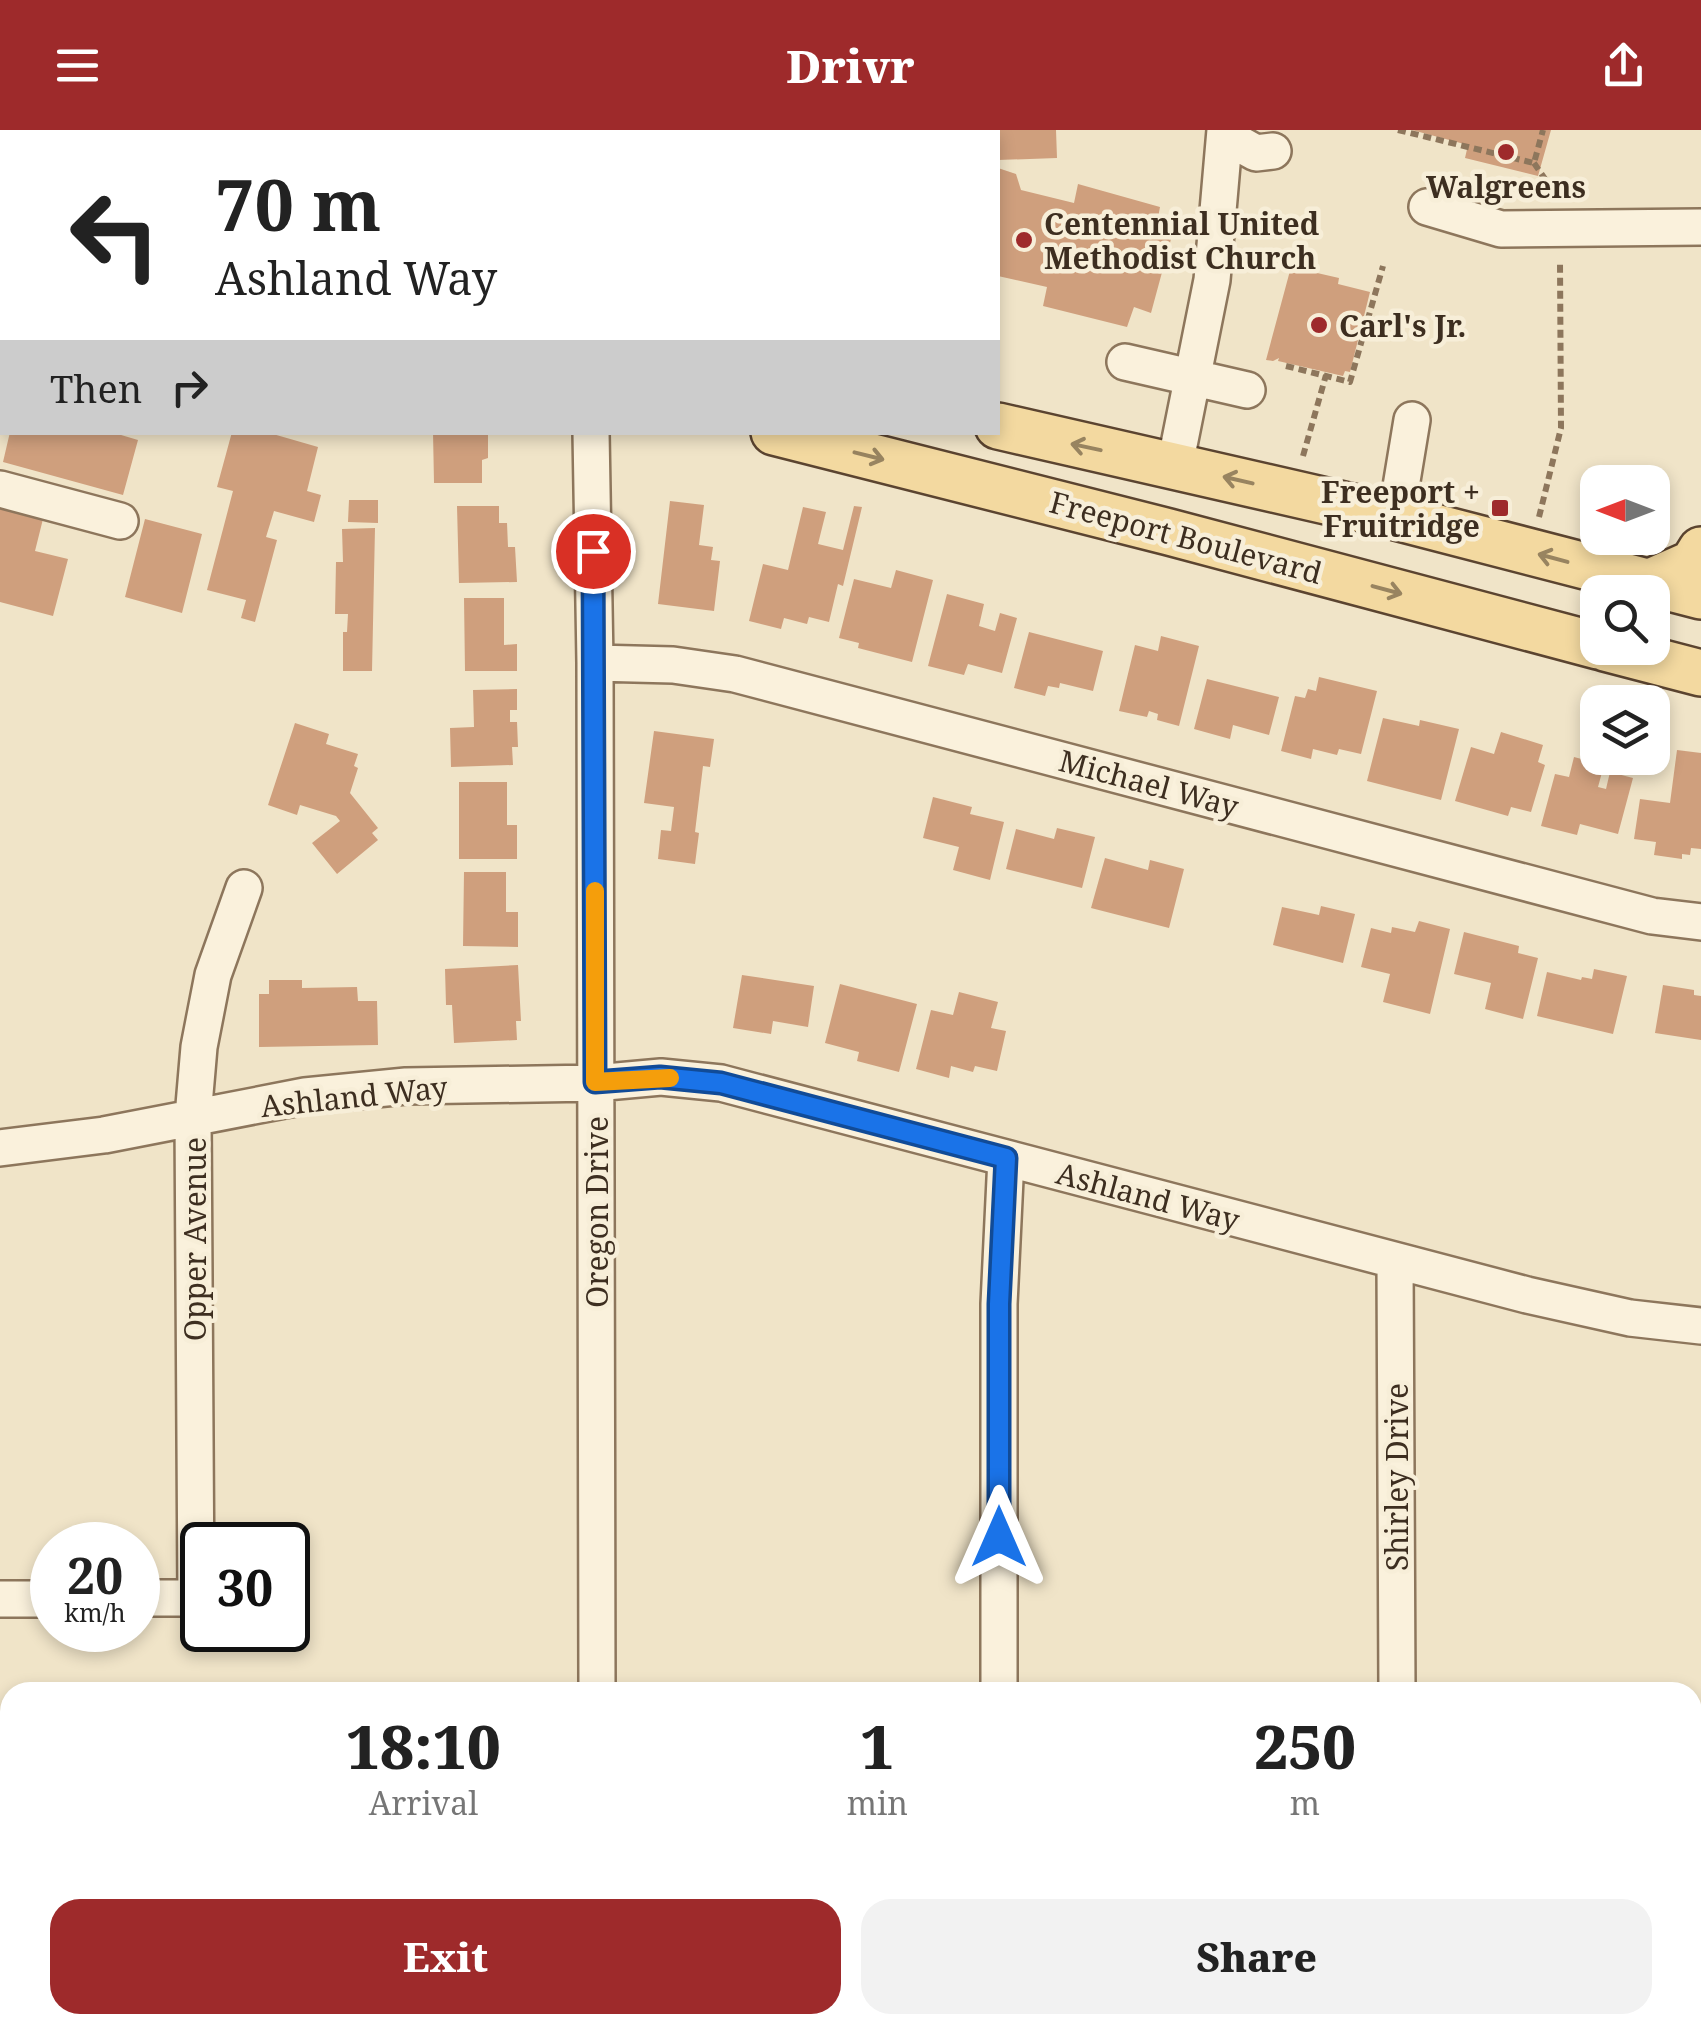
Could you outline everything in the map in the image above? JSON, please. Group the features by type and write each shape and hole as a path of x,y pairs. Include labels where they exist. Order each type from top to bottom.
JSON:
{"main road":[{"name":"Freeport Boulevard","path":"1000,426 1396,517 1617,575"},
{"name":"Freeport Boulevard","path":"786,435 1580,641"},
{"path":"1666,575 1693,563 1701,550"},
{"name":"Freeport Boulevard","path":"1670,588 1701,596"},
{"path":"1670,665 1701,673"}],"street":[{"path":"1174,465 1212,280 1225,133 1256,153 1273,152"},
{"path":"1427,207 1501,228 1701,226"},
{"path":"1126,362 1248,390"},
{"path":"1396,517 1412,420"},
{"name":"Oregon Drive","path":"590,435 595,663 596,1682"},
{"path":"0,489 120,521"},
{"name":"Michael Way","path":"595,663 673,665 735,674 1652,916 1701,922"},
{"name":"Opper Avenue","path":"160,1598 196,1598 193,1116 198,1047 213,975 244,888"},
{"name":"Ashland Way","path":"0,1148 104,1135 305,1096 406,1086 660,1077 721,1083 1395,1262 1630,1318 1701,1326"},
{"path":"999,1682 999,1304 1006,1158"},
{"name":"Shirley Drive","path":"1395,1262 1397,1682"},
{"path":"0,1599 30,1599"}],"path":[{"path":"1398,130 1534,163 1560,200 1562,428 1537,524"},
{"path":"1534,163 1543,130"},
{"path":"1286,366 1350,382 1383,266"},
{"path":"1301,463 1326,375"}],"building":[{"path":"1000,130 1056,130 1057,158 1000,160"},
{"name":"Walgreens","path":"1412,130 1551,130 1538,176 1465,158 1468,145"},
{"path":"1000,169 1016,174 1021,190 1074,203 1078,184 1160,207 1157,223 1174,228 1151,313 1134,307 1127,327 1043,306 1047,287 1000,276"},
{"name":"Carl's Jr.","path":"1291,267 1339,278 1338,284 1370,292 1350,372 1345,371 1343,376 1278,361 1279,358 1266,360"},
{"path":"9,435 121,435 138,440 123,495 3,462"},
{"path":"231,435 276,435 318,447 307,491 321,495 314,522 274,511 266,537 277,540 255,622 241,618 246,600 207,590 233,491 217,487"},
{"path":"433,435 488,435 482,483 434,483"},
{"path":"349,500 378,500 378,523 348,522"},
{"path":"670,501 704,505 699,545 713,547 711,560 720,561 714,611 658,604"},
{"path":"457,506 499,506 499,523 507,523 508,547 515,547 517,582 459,583"},
{"path":"854,506 862,507 843,586 838,584 829,622 809,617 807,624 784,618 781,629 749,621 763,564 788,570 803,507 826,512 818,544 843,550"},
{"path":"0,508 43,519 35,551 68,559 53,616 0,602"},
{"path":"145,519 202,534 182,613 125,597"},
{"path":"375,528 372,671 343,671 343,632 347,632 348,614 335,614 336,562 343,562 342,529"},
{"path":"896,570 933,580 912,662 858,648 859,643 839,638 854,579 891,588"},
{"path":"947,594 984,604 979,626 995,631 1000,613 1017,618 1002,673 968,664 964,675 928,666"},
{"path":"464,598 504,598 504,645 517,644 517,671 465,671"},
{"path":"1029,632 1103,651 1093,691 1060,683 1059,688 1048,686 1045,696 1014,688"},
{"path":"1161,636 1199,646 1179,726 1157,720 1158,714 1149,711 1147,717 1119,711 1135,645 1158,651"},
{"path":"1319,677 1377,691 1361,754 1339,749 1337,755 1313,749 1311,759 1281,751 1295,696 1305,698 1308,689 1316,691"},
{"path":"1207,679 1279,697 1269,735 1233,725 1230,739 1194,729"},
{"path":"517,689 517,710 510,710 510,722 517,722 518,747 512,747 513,765 451,767 450,728 474,727 473,690"},
{"path":"1383,718 1419,726 1420,720 1459,729 1441,800 1367,781"},
{"path":"295,723 329,734 326,744 358,754 350,793 378,828 372,833 378,840 337,874 312,843 340,821 336,816 300,805 297,815 268,805"},
{"path":"654,731 714,739 710,767 703,766 695,864 658,859 661,830 671,831 674,807 644,803"},
{"path":"1501,732 1543,745 1538,762 1545,765 1531,812 1511,807 1508,816 1455,801 1471,747 1494,754"},
{"path":"1677,750 1701,753 1701,849 1691,848 1690,855 1682,854 1682,859 1654,855 1656,842 1634,839 1640,799 1670,803"},
{"path":"1574,757 1580,759 1580,775 1601,775 1598,787 1606,789 1609,775 1633,778 1618,834 1580,824 1577,835 1541,826 1555,774 1569,777"},
{"path":"459,782 507,782 507,825 517,825 517,859 459,859"},
{"path":"933,797 972,807 970,814 1004,822 990,880 953,870 959,847 923,838"},
{"path":"1057,828 1095,837 1082,888 1006,869 1016,829 1054,839"},
{"path":"1105,858 1148,870 1150,860 1184,869 1169,928 1091,908"},
{"path":"464,872 506,872 506,912 518,912 518,947 463,946"},
{"path":"1321,906 1355,914 1343,963 1273,945 1282,907 1319,915"},
{"path":"1419,921 1450,929 1430,1014 1383,1002 1390,974 1361,967 1371,928 1391,933 1392,927 1415,932"},
{"path":"1464,932 1519,946 1518,953 1538,958 1523,1019 1485,1009 1491,983 1454,974"},
{"path":"518,965 521,1021 516,1021 517,1040 454,1043 452,1005 446,1005 445,969"},
{"path":"1594,969 1627,976 1613,1034 1537,1016 1547,972 1581,980 1592,979"},
{"path":"742,975 814,986 808,1027 773,1021 771,1034 733,1028"},
{"path":"269,980 302,980 302,988 357,987 358,1001 377,1001 378,1045 259,1047 259,994 269,994"},
{"path":"840,984 917,1004 899,1072 857,1061 859,1052 825,1043"},
{"path":"1663,985 1694,990 1694,995 1701,996 1701,1040 1655,1033"},
{"path":"959,992 998,1002 991,1028 1006,1031 997,1071 975,1066 973,1072 951,1066 949,1078 916,1069 931,1010 953,1015"}],"slow traffic":[{"path":"595,891 595,1082 670,1078"}],"place":[{"name":"Walgreens","path":"1506,152"},
{"name":"Centennial United Methodist Church","path":"1024,240"},
{"name":"Carl's Jr.","path":"1319,325"},
{"name":"Freeport + Fruitridge","path":"1500,508"}],"route":[{"path":"593,551 595,1082 660,1077 721,1083 1006,1158 999,1304 999,1537"}]}
